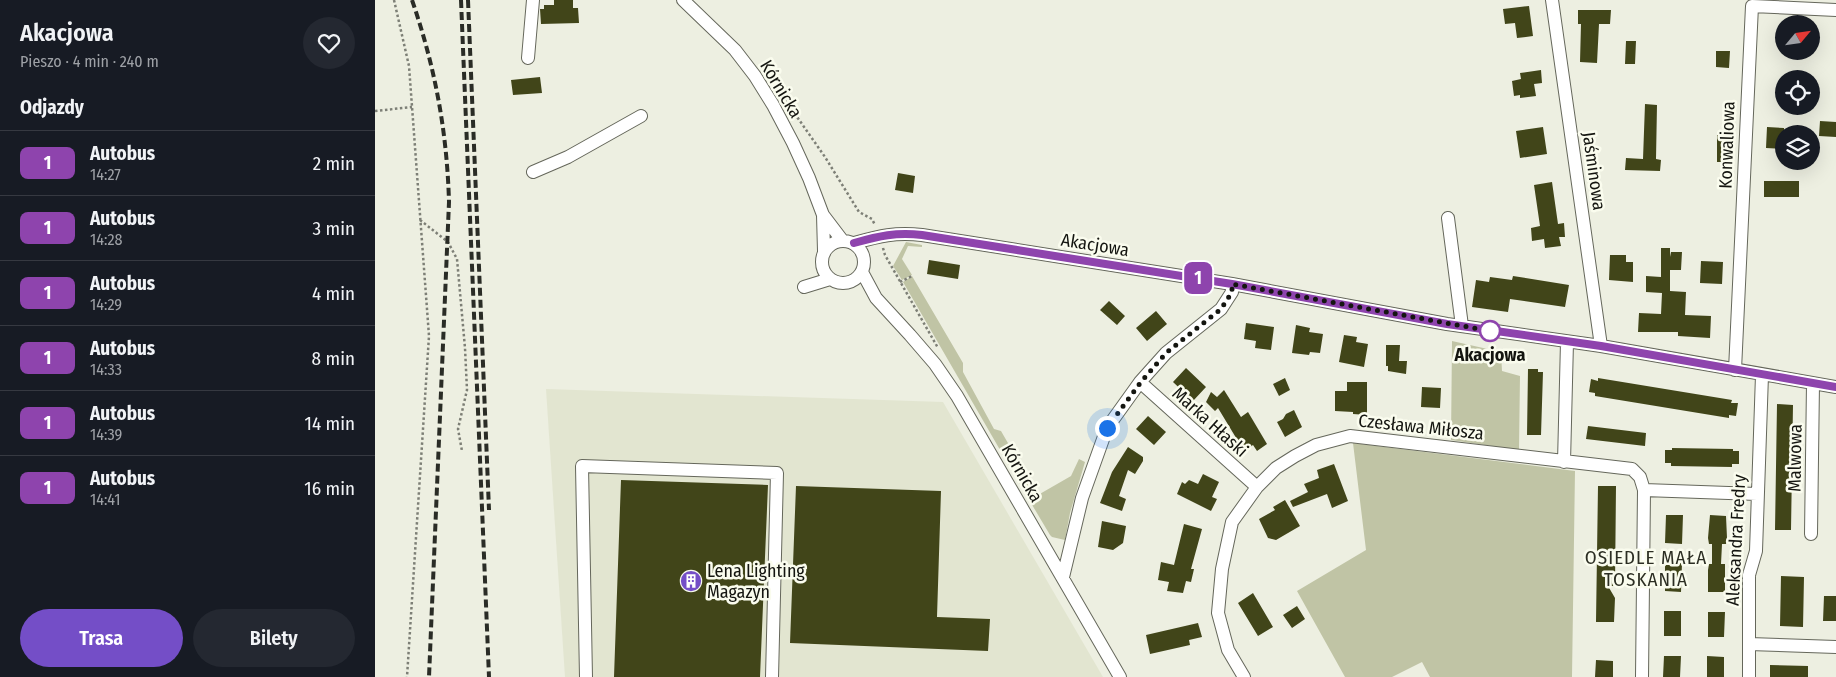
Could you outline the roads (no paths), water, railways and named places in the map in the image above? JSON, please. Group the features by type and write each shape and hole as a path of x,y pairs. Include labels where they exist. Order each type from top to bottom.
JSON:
{"street":[{"path":"528,58 533,0"},
{"name":"Kórnicka","path":"683,0 735,50 755,76 793,142 823,215"},
{"name":"Jaśminowa","path":"1552,0 1601,346"},
{"name":"Konwaliowa","path":"1735,370 1752,3 1836,10"},
{"path":"533,172 568,157 641,116"},
{"path":"823,215 848,242 860,249 864,256 862,272 849,283 842,284 830,279 822,267 824,251 823,215"},
{"path":"1449,218 1462,326"},
{"name":"Akacjowa","path":"848,242 901,233 922,235 1232,284 1462,326 1601,346 1836,387"},
{"path":"864,256 881,236"},
{"path":"824,251 829,245 848,242"},
{"path":"822,267 804,287 830,279"},
{"path":"862,272 876,298"},
{"path":"849,283 876,298"},
{"path":"1063,577 1082,498 1107,428 1141,382 1166,353 1221,309 1232,292 1232,284"},
{"name":"Kórnicka","path":"876,298 923,349 957,396 1120,677"},
{"path":"1564,462 1567,342"},
{"name":"Aleksandra Fredry","path":"1749,677 1749,575 1756,551 1762,375"},
{"name":"Marka Hłaski","path":"1141,382 1257,487"},
{"name":"Malwowa","path":"1811,534 1813,383"},
{"name":"Czesława Miłosza","path":"1244,677 1228,650 1218,613 1222,569 1232,522 1257,487 1277,468 1316,445 1350,436 1632,470 1640,477 1644,490"},
{"path":"587,677 582,466 777,473 772,677"},
{"path":"1642,677 1644,490 1757,494"},
{"path":"1749,644 1836,647"}],"railway":[{"path":"412,0 427,50 438,100 446,150 449,202 429,677"},
{"path":"461,0 489,677"},
{"path":"468,0 489,510"}],"place":[{"name":"Akacjowa","path":"1490,331"},
{"name":"Lena Lighting Magazyn","path":"691,581"}],"district":[{"name":"OSIEDLE MAŁA TOSKANIA","path":"1646,568"}]}
